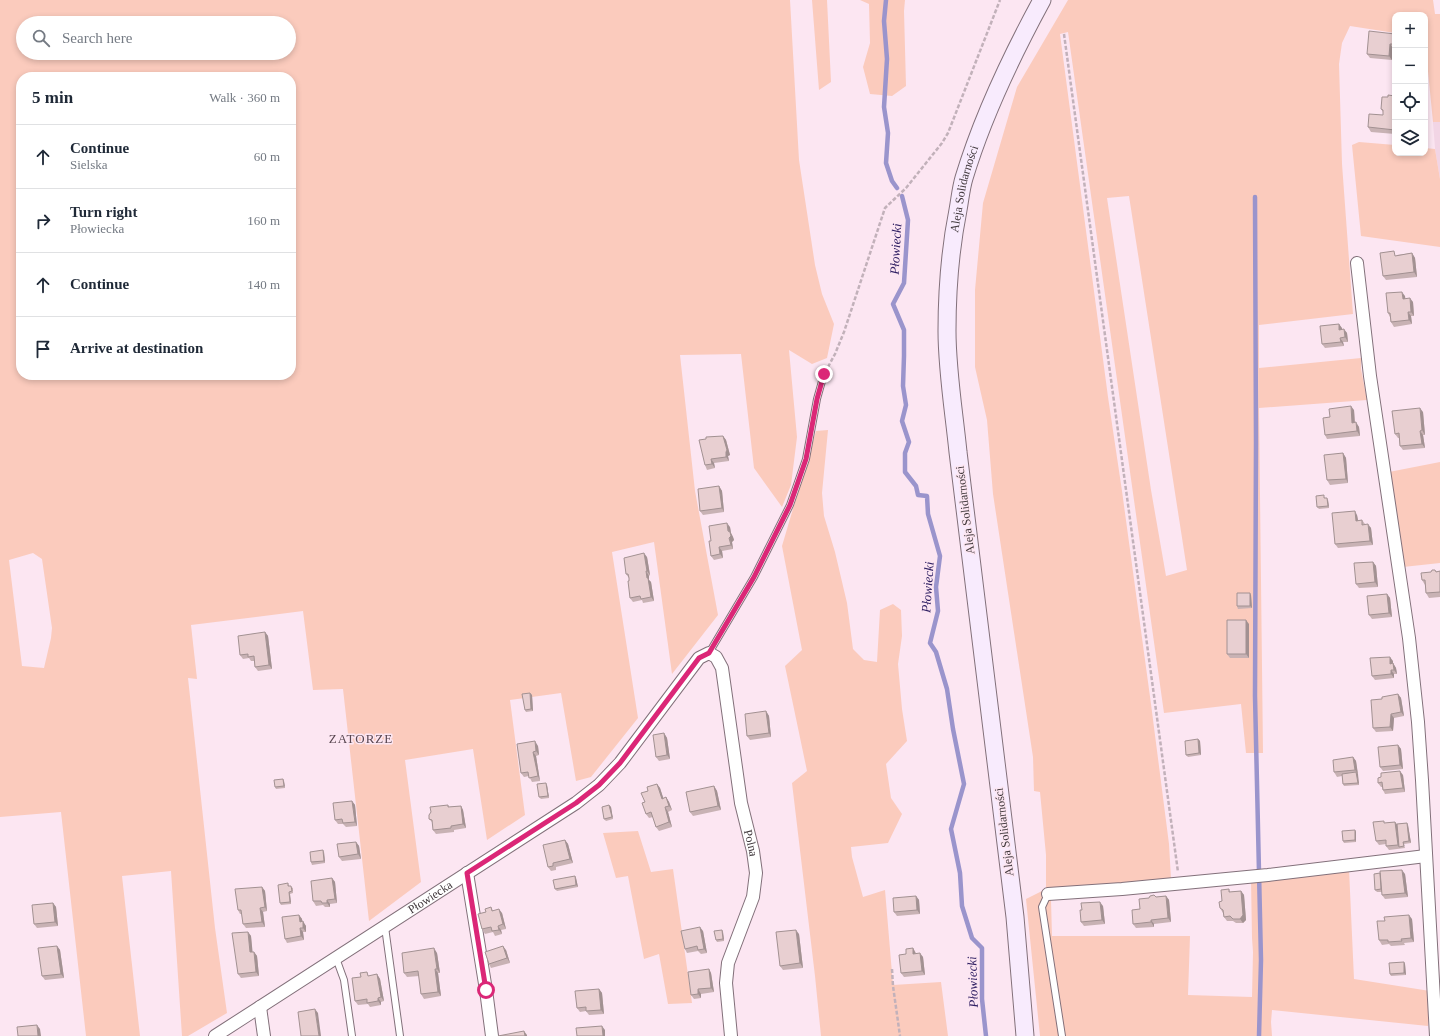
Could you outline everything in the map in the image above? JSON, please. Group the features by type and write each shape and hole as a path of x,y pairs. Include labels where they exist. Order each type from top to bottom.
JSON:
{"main road":[{"name":"Aleja Solidarności","path":"1025,1036 1014,909 950,380 947,324 948,285 952,241 964,179 981,126 1000,81 1042,0"}],"street":[{"path":"1357,263 1370,376 1408,630 1418,722 1436,1036"},
{"name":"Płowiecka","path":"215,1036 576,803 599,785 625,757 699,658 709,653"},
{"name":"Polna","path":"709,653 716,657 722,668 741,803 753,851 756,873 753,897 728,962 726,983 731,1036"},
{"path":"1048,894 1122,889 1180,882 1268,875 1426,856"},
{"path":"467,873 485,982 492,1036"},
{"path":"260,1007 264,1036"}],"lane":[{"path":"709,653 754,577 790,505 806,459 817,399 824,374"},
{"path":"1048,894 1042,907 1062,1036"},
{"path":"385,927 400,1036"},
{"path":"336,958 344,980 352,1036"}],"path":[{"path":"824,374 835,354 844,332 885,208 906,188 942,143 948,133 1000,0"},
{"path":"1064,34 1180,882"},
{"path":"892,969 900,1036"}],"shaded area":[{"path":"0,0 790,0 799,160 815,265 822,294 834,324 827,358 812,364 789,350 797,437 791,485 782,507 754,468 741,354 680,355 695,491 718,615 672,674 654,542 612,552 638,718 591,777 576,781 561,693 510,700 525,815 487,840 473,749 405,760 421,882 369,921 343,689 313,690 303,611 191,625 197,679 188,678 215,928 227,1013 188,1036 182,1036 171,871 122,876 140,1036 86,1036 61,812 0,817","holes":["33,553 42,559 52,628 44,668 22,666 9,560"]},
{"path":"812,0 827,0 831,82 819,90"},
{"path":"860,0 905,0 906,86 892,96 870,94 863,67 870,43 869,4"},
{"path":"1068,0 1433,0 1435,14 1440,14 1440,122 1433,122 1428,71 1428,12 1392,12 1392,33 1350,26 1342,43 1339,64 1342,164 1353,314 1259,325 1259,368 1361,358 1361,369 1367,400 1259,408 1263,753 1246,753 1241,704 1164,713 1068,32 1060,34 1169,844 1171,879 1046,889 1046,855 1040,792 1034,791 1033,757 993,494 987,420 975,367 975,290 983,203 1017,87","holes":["1129,196 1187,570 1166,576 1151,490 1107,198"]},
{"path":"1433,122 1440,122 1440,179 1435,149"},
{"path":"1359,142 1392,145 1392,156 1428,156 1428,148 1435,149 1440,179 1440,247 1361,236 1352,145"},
{"path":"828,430 822,493 824,516 835,552 847,603 853,649 864,660 877,662 880,610 893,604 901,610 902,636 898,664 902,709 907,741 886,764 891,798 902,814 888,843 851,847 852,857 863,897 885,890 893,985 941,982 948,1036 821,1036 792,783 807,771 785,666 802,650 782,546 816,431"},
{"path":"1440,462 1440,563 1403,567 1389,472"},
{"path":"638,831 651,872 673,869 692,1003 668,1004 659,954 644,959 628,876 616,878 603,833"},
{"path":"1349,869 1354,979 1430,991 1428,1026 1272,1010 1272,1036 1040,1036 1026,899 1046,889 1051,900 1052,936 1190,936 1188,995 1252,997 1253,952 1251,879"}],"building":[{"path":"1369,31 1392,34 1392,44 1390,44 1389,56 1367,54"},
{"path":"1388,95 1392,96 1392,130 1368,127 1369,114 1383,115 1383,110 1381,109 1382,97 1388,97"},
{"path":"1394,251 1395,256 1412,253 1414,272 1383,276 1380,253"},
{"path":"1402,292 1403,299 1410,298 1411,312 1408,312 1409,320 1391,322 1390,313 1388,313 1386,293"},
{"path":"1339,324 1339,330 1344,329 1345,337 1340,338 1341,342 1322,344 1320,326"},
{"path":"1351,406 1352,423 1356,422 1357,431 1325,435 1323,418 1330,417 1329,409"},
{"path":"1420,408 1422,430 1420,431 1422,444 1400,446 1399,433 1395,434 1392,411"},
{"path":"723,436 727,450 726,457 711,459 712,464 705,465 699,440 706,439 706,437"},
{"path":"1343,453 1346,479 1327,480 1324,455"},
{"path":"719,486 722,508 700,511 698,489"},
{"path":"1324,495 1324,498 1327,498 1328,506 1317,507 1316,496"},
{"path":"1355,511 1356,521 1362,520 1362,525 1368,524 1370,541 1335,544 1332,513"},
{"path":"727,523 728,531 730,532 731,536 729,538 731,545 719,547 720,554 711,556 709,526"},
{"path":"644,553 651,597 641,599 640,596 630,598 629,578 628,574 626,574 624,558"},
{"path":"1373,562 1375,582 1356,584 1354,563"},
{"path":"1432,570 1435,570 1436,572 1440,571 1440,592 1426,593 1425,580 1422,580 1421,573 1431,572"},
{"path":"1237,593 1250,593 1250,606 1237,606"},
{"path":"1387,594 1389,613 1369,615 1367,596"},
{"path":"1227,620 1246,620 1246,654 1227,654"},
{"path":"265,632 269,665 255,667 254,656 248,657 248,654 240,655 238,636"},
{"path":"1390,657 1390,664 1393,663 1394,670 1391,670 1391,674 1372,676 1370,658"},
{"path":"530,693 531,709 525,710 522,694"},
{"path":"1398,694 1401,712 1391,714 1390,727 1373,728 1371,700 1382,699 1382,697"},
{"path":"766,711 769,733 747,736 745,714"},
{"path":"664,733 667,755 656,757 653,735"},
{"path":"1198,739 1199,753 1186,755 1185,741"},
{"path":"535,741 536,751 533,752 538,776 529,778 528,772 521,773 517,744"},
{"path":"1398,745 1400,765 1380,767 1378,747"},
{"path":"1353,757 1355,770 1334,772 1333,760"},
{"path":"1400,771 1403,788 1383,790 1382,782 1378,783 1378,778 1381,777 1381,773"},
{"path":"1356,772 1358,783 1343,784 1342,774"},
{"path":"283,779 284,786 275,787 274,780"},
{"path":"546,783 548,796 539,797 537,784"},
{"path":"657,784 662,799 666,797 669,806 665,807 669,822 656,827 651,812 646,814 642,803 645,802 641,793 648,791 647,787"},
{"path":"714,786 718,806 690,812 686,792"},
{"path":"352,801 355,822 343,823 342,819 335,820 333,803"},
{"path":"448,805 448,807 461,806 463,824 451,826 451,828 433,830 432,820 429,819 431,812 430,807"},
{"path":"609,805 612,817 604,819 602,807"},
{"path":"1384,821 1384,823 1395,822 1398,845 1386,846 1386,840 1376,841 1373,822"},
{"path":"1407,823 1409,841 1403,842 1404,846 1399,847 1397,824"},
{"path":"1355,830 1355,840 1343,841 1342,831"},
{"path":"565,840 570,859 553,863 553,866 548,867 543,845"},
{"path":"356,842 358,854 339,857 337,844"},
{"path":"323,850 324,861 311,862 310,852"},
{"path":"1402,870 1405,893 1382,895 1380,871"},
{"path":"1380,873 1381,889 1375,890 1374,874"},
{"path":"575,876 576,885 555,889 553,880"},
{"path":"332,878 335,899 327,900 327,903 313,901 311,881"},
{"path":"288,883 288,886 291,886 292,891 289,892 290,902 280,903 278,885"},
{"path":"262,887 265,907 260,908 262,922 243,924 241,910 238,910 235,889"},
{"path":"1229,889 1229,892 1241,891 1243,915 1240,919 1233,919 1230,916 1224,917 1223,910 1220,908 1219,902 1222,901 1221,890"},
{"path":"1154,895 1156,897 1166,896 1168,918 1133,924 1132,910 1140,909 1139,899 1149,898 1150,896"},
{"path":"916,896 917,910 894,912 893,898"},
{"path":"1100,902 1102,920 1081,922 1081,903"},
{"path":"53,903 55,922 34,924 32,905"},
{"path":"491,907 492,911 499,909 503,924 498,926 499,930 492,931 491,927 482,929 478,914 486,912 485,909"},
{"path":"299,915 300,922 303,921 303,928 300,928 301,936 285,939 282,917"},
{"path":"1409,915 1411,938 1401,939 1402,941 1388,942 1388,940 1379,940 1377,921 1385,921 1384,917"},
{"path":"700,927 704,949 698,950 697,946 685,949 681,931"},
{"path":"722,930 723,939 716,940 714,931"},
{"path":"796,930 800,963 780,966 776,932"},
{"path":"248,932 250,952 254,952 256,972 238,974 232,933"},
{"path":"57,946 61,974 42,976 38,948"},
{"path":"503,946 507,958 489,964 485,952"},
{"path":"434,948 438,992 421,994 418,971 404,973 402,953"},
{"path":"913,948 913,954 920,953 922,971 901,973 899,955 906,954 906,949"},
{"path":"1404,962 1404,973 1390,974 1389,963"},
{"path":"709,969 711,988 698,989 698,994 691,995 688,972"},
{"path":"367,972 368,976 377,974 381,997 378,998 378,1001 367,1003 367,999 355,1001 352,978 361,977 360,973"},
{"path":"599,989 601,1010 586,1011 586,1007 577,1008 575,991"},
{"path":"315,1009 319,1036 301,1036 298,1012"},
{"path":"37,1025 38,1036 18,1036 17,1027"},
{"path":"602,1026 603,1036 577,1036 576,1028"},
{"path":"524,1031 525,1036 498,1036"}],"waterway":[{"name":"Płowiecki","path":"886,0 884,21 887,59 884,107 888,133 886,163 892,181 897,188"},
{"name":"Płowiecki","path":"902,196 908,220 904,283 893,304 904,330 903,386 906,405 902,421 909,442 905,453 905,472 916,486 918,495 927,496 928,514 940,556 936,587 938,611 930,643 936,652 947,689 964,784 951,829 960,873 962,906 972,938 982,948 982,999 986,1036"},
{"path":"1255,197 1255,696 1261,960 1259,1036"}],"district":[{"name":"ZATORZE","path":"361,738"}],"route":[{"path":"486,990 467,873 576,803 599,785 620,763 699,658 709,653 754,577 790,505 800,481 806,459 817,399 824,374"}]}
